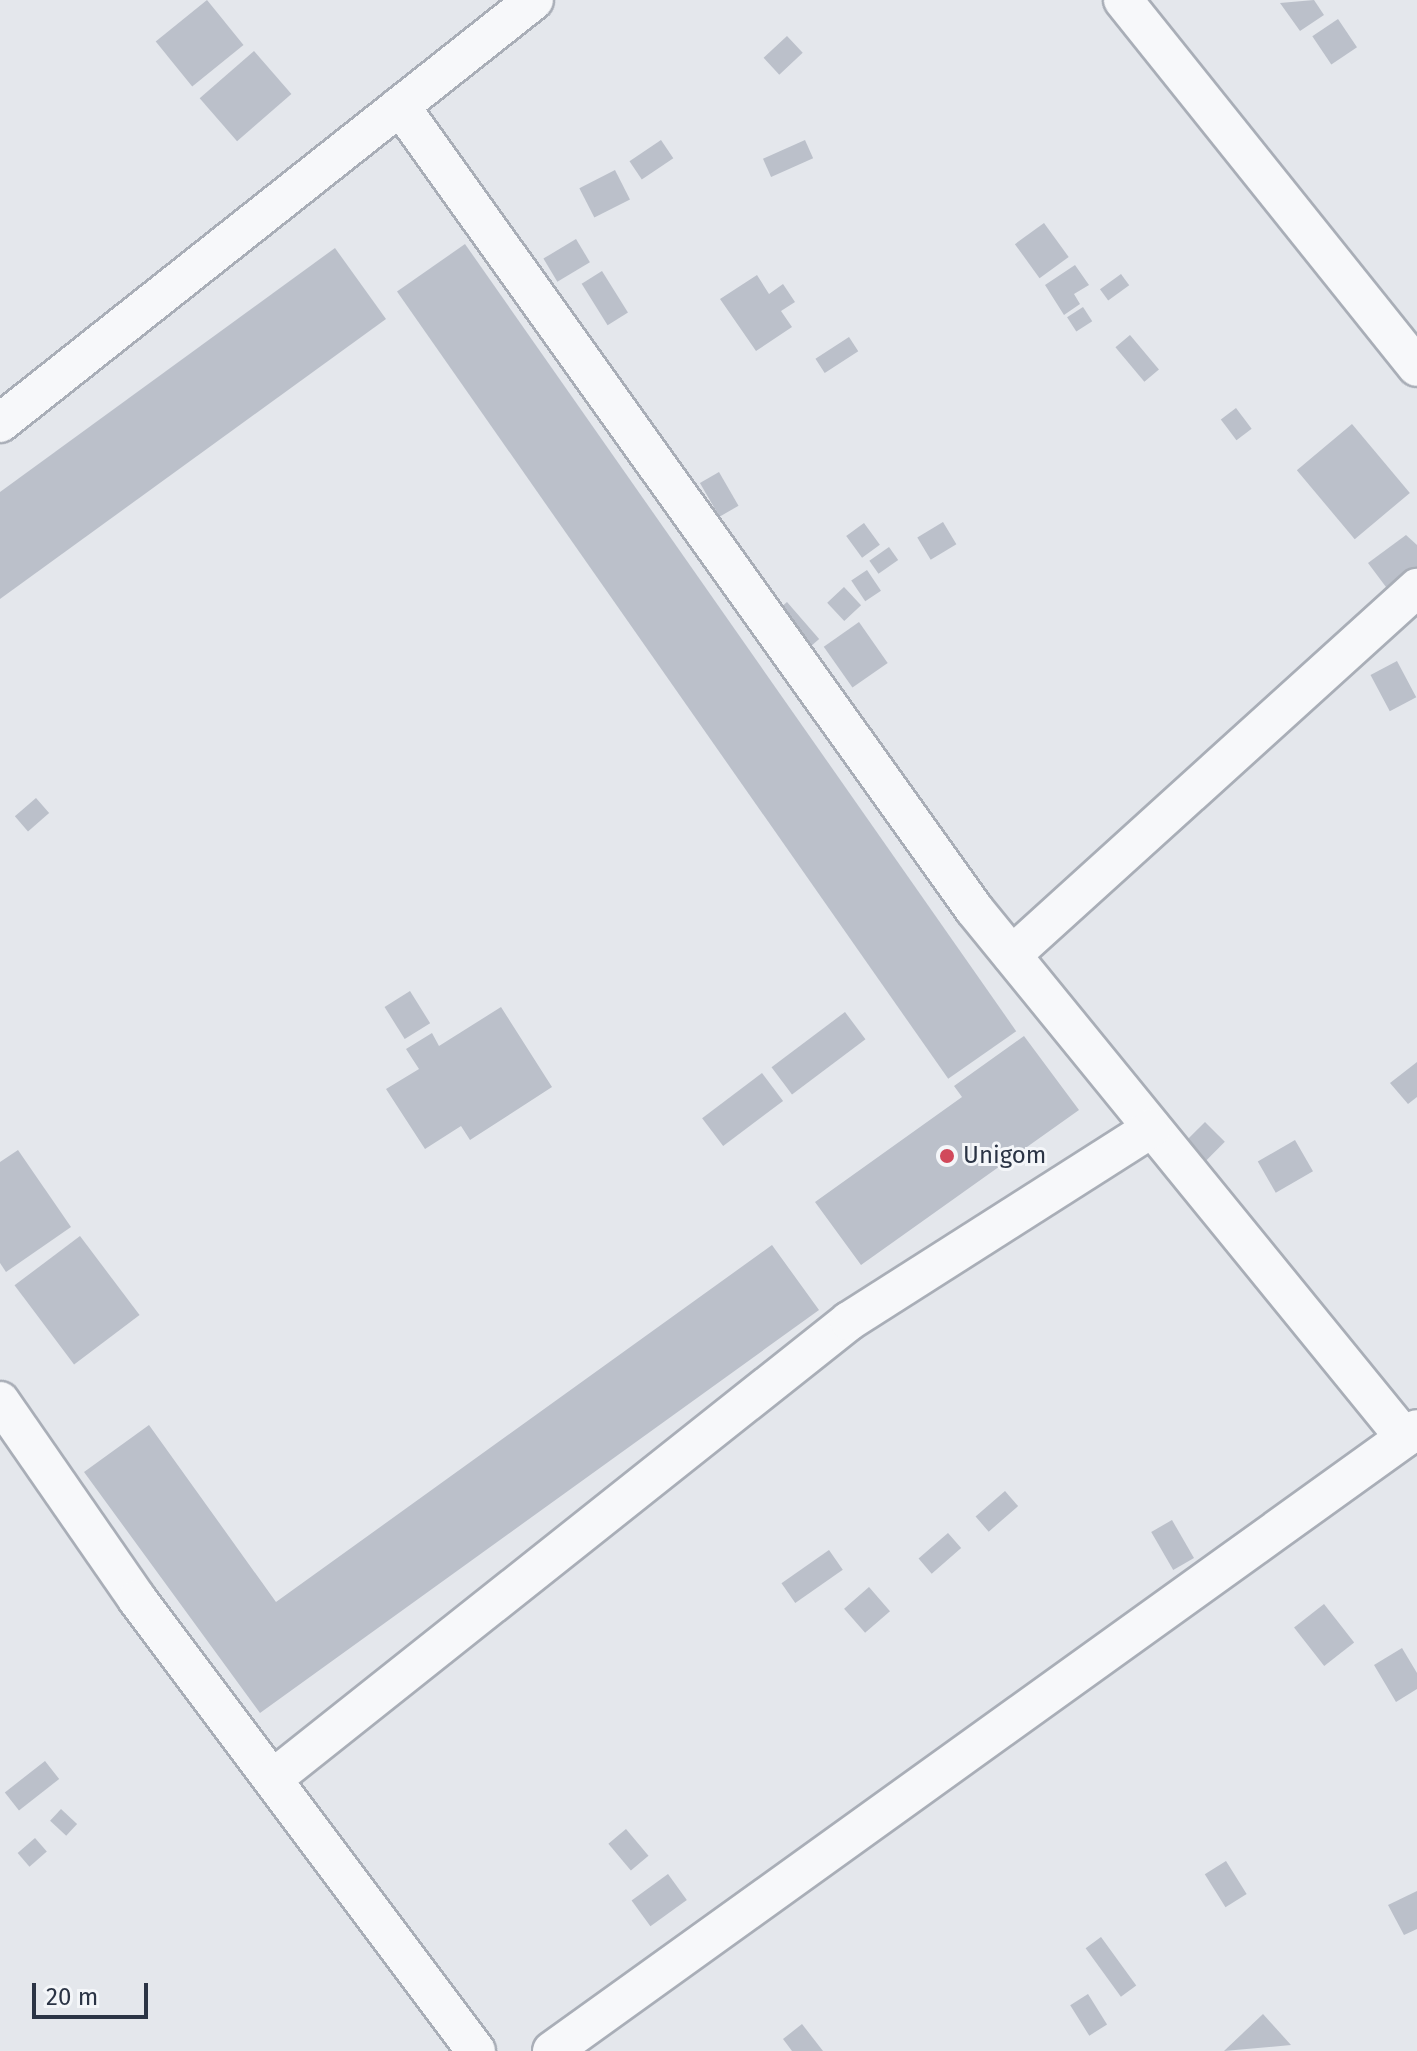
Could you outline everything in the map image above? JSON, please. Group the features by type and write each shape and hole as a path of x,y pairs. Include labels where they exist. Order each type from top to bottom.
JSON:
{"street":[{"path":"0,423 534,0"},
{"path":"1123,0 1417,367"},
{"path":"400,106 1012,955 1152,1128 1411,1434 552,2051"},
{"path":"1012,955 1417,588"},
{"path":"275,1777 849,1321 1152,1128"},
{"path":"0,1401 137,1599 275,1777 476,2051"}],"building":[{"path":"207,0 244,45 192,87 156,42"},
{"path":"1314,0 1324,15 1300,31 1280,3"},
{"path":"1338,19 1357,47 1331,65 1312,36"},
{"path":"787,36 803,53 779,75 764,58"},
{"path":"254,51 291,94 237,141 200,98"},
{"path":"661,140 673,158 642,179 629,161"},
{"path":"805,140 813,158 771,177 763,159"},
{"path":"615,170 630,199 594,218 579,188"},
{"path":"1044,223 1069,257 1040,278 1015,244"},
{"path":"576,239 590,262 557,282 543,259"},
{"path":"465,244 1016,1031 948,1079 397,292"},
{"path":"335,248 386,319 0,599 0,492"},
{"path":"1075,265 1089,285 1074,294 1080,304 1064,315 1045,285"},
{"path":"602,271 628,313 608,325 582,284"},
{"path":"1121,274 1129,285 1108,301 1100,289"},
{"path":"757,275 769,294 783,284 795,302 781,311 792,327 756,351 720,299"},
{"path":"1083,307 1092,321 1076,332 1067,317"},
{"path":"1130,335 1159,369 1144,382 1115,347"},
{"path":"849,337 858,351 825,373 815,359"},
{"path":"1236,408 1252,429 1236,440 1221,419"},
{"path":"1352,424 1410,493 1355,539 1297,470"},
{"path":"719,472 738,506 719,517 700,483"},
{"path":"943,522 956,544 931,560 917,537"},
{"path":"864,523 880,545 862,558 846,536"},
{"path":"1406,535 1417,545 1417,571 1389,591 1368,563"},
{"path":"889,547 898,560 879,574 869,561"},
{"path":"867,570 881,591 865,601 851,581"},
{"path":"844,587 861,605 844,621 827,603"},
{"path":"787,602 819,639 809,648 777,611"},
{"path":"859,622 888,663 852,688 824,647"},
{"path":"1397,661 1416,697 1390,711 1371,675"},
{"path":"36,798 49,813 28,831 15,816"},
{"path":"410,991 430,1023 405,1039 385,1007"},
{"path":"501,1007 552,1087 470,1140 461,1126 425,1149 386,1089 419,1069 406,1049 432,1033 439,1046"},
{"path":"845,1012 865,1039 792,1095 772,1067"},
{"name":"Unigom","path":"1024,1036 1079,1110 861,1265 815,1202 962,1097 954,1086"},
{"path":"1417,1062 1417,1097 1408,1104 1390,1083"},
{"path":"762,1073 783,1101 723,1146 702,1118"},
{"path":"1205,1122 1225,1142 1206,1161 1186,1141"},
{"path":"1295,1140 1313,1171 1276,1193 1258,1162"},
{"path":"18,1150 71,1227 6,1272 0,1263 0,1162"},
{"path":"80,1236 140,1315 74,1364 15,1285"},
{"path":"772,1245 819,1310 260,1713 84,1472 149,1425 276,1602"},
{"path":"1005,1491 1018,1506 989,1532 976,1517"},
{"path":"1172,1520 1194,1558 1173,1570 1151,1532"},
{"path":"948,1533 961,1548 932,1574 919,1559"},
{"path":"829,1550 843,1570 795,1603 781,1583"},
{"path":"869,1587 890,1611 865,1633 844,1609"},
{"path":"1324,1604 1354,1643 1324,1666 1294,1627"},
{"path":"1402,1648 1417,1673 1417,1689 1396,1702 1374,1665"},
{"path":"45,1761 59,1779 19,1811 5,1792"},
{"path":"61,1809 77,1824 66,1836 50,1821"},
{"path":"626,1829 648,1856 631,1871 608,1844"},
{"path":"35,1838 47,1852 29,1867 18,1853"},
{"path":"1226,1861 1247,1894 1225,1907 1205,1874"},
{"path":"668,1874 687,1900 650,1926 632,1900"},
{"path":"1417,1891 1417,1929 1404,1935 1388,1905"},
{"path":"1101,1937 1136,1986 1121,1997 1086,1948"},
{"path":"1088,1994 1107,2025 1089,2036 1070,2005"},
{"path":"1263,2014 1291,2045 1224,2051"},
{"path":"802,2024 823,2051 792,2051 783,2039"}],"place":[{"name":"Unigom","path":"947,1156"}]}
